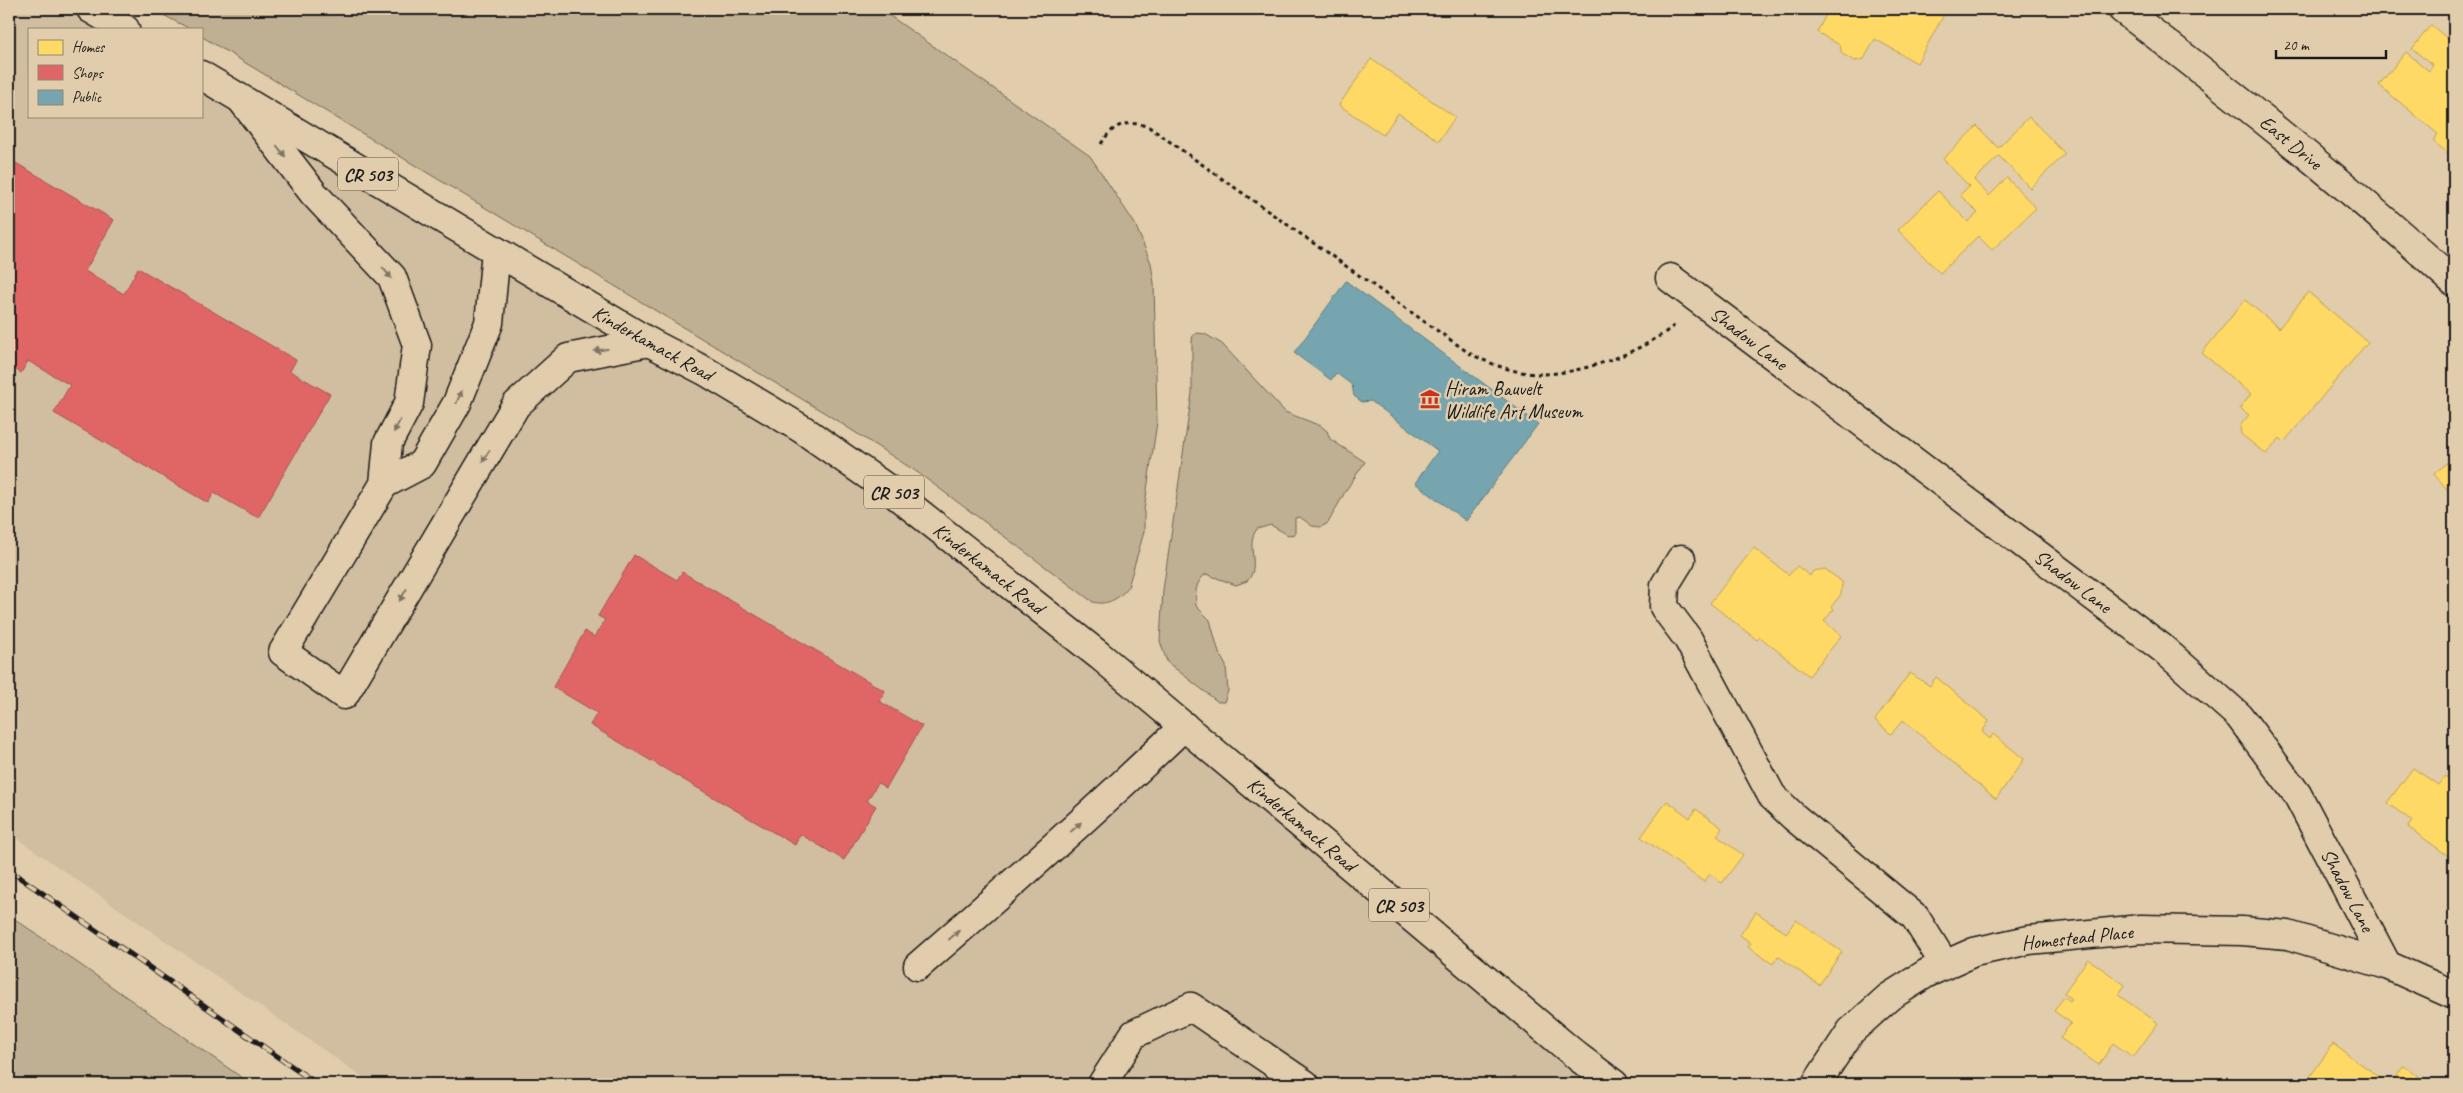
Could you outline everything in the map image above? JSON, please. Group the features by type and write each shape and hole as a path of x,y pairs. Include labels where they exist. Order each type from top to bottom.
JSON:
{"street":[{"path":"91,9 123,28"},
{"name":"East Drive","path":"2122,9 2242,101 2385,219 2454,282"},
{"name":"Kinderkamack Road","path":"202,76 648,342 705,371 802,429 895,494 1184,726 1578,1057 1614,1084"},
{"path":"240,98 314,194 392,277 417,345 408,403 388,443 384,484 283,652 344,694 516,405 568,358 648,342"},
{"path":"384,484 422,464 457,403 489,323 496,251"},
{"name":"Shadow Lane","path":"1670,278 2154,642 2239,716 2297,794 2387,965"},
{"path":"1681,559 1665,585 1664,607 1688,639 1772,796 1794,817 1915,917 1945,965"},
{"path":"918,966 1017,881 1184,726"},
{"name":"Homestead Place","path":"1816,1084 1851,1031 1889,997 1927,972 1974,952 2029,940 2141,929 2242,931 2288,935 2387,965 2454,995"},
{"path":"1102,1084 1134,1034 1191,1007 1305,1084"}],"path":[{"path":"1101,144 1115,126 1125,123 1139,123 1150,127 1469,353 1505,368 1539,374 1570,371 1624,354 1653,341 1669,330 1691,310 1698,299"}],"shaded area":[{"path":"9,9 91,9 123,28 28,28 28,118 202,118 202,76 802,429 1614,1084 373,1084 9,833"},
{"path":"152,9 880,9 1090,156 1135,224 1151,263 1154,283 1157,422 1144,510 1144,532 1128,587 1113,600 1103,603 1093,602 917,472 825,413 202,37 202,28 188,28"},
{"path":"1197,333 1205,334 1222,344 1285,412 1321,426 1327,431 1330,439 1365,462 1346,490 1328,523 1321,527 1312,526 1300,517 1295,518 1295,534 1288,535 1271,525 1257,529 1253,535 1252,542 1253,569 1247,581 1236,585 1206,574 1202,577 1196,592 1196,606 1210,620 1219,653 1226,666 1228,691 1224,702 1218,702 1167,662 1160,641 1163,590 1192,393 1192,341 1193,335"},
{"path":"9,915 251,1084 9,1084"}],"building: Homes":[{"path":"1825,9 1947,9 1917,63 1875,39 1864,59 1855,61 1842,54 1840,45 1817,32 1828,11"},
{"path":"2286,9 2303,9 2296,17"},
{"path":"2431,25 2454,44 2454,158 2433,141 2438,134 2379,85 2406,52 2429,71 2433,65 2412,49"},
{"path":"1371,59 1455,117 1439,141 1398,113 1383,135 1339,105"},
{"path":"2029,117 2065,154 2030,188 1999,156 1974,180 1989,196 2007,178 2036,208 1992,250 1978,236 1940,273 1898,230 1938,191 1968,222 1978,213 1960,195 1969,186 1943,159 1977,126 1998,148"},
{"path":"2308,292 2368,342 2284,442 2280,438 2266,454 2241,434 2240,426 2249,415 2240,408 2251,394 2202,353 2245,300 2279,328"},
{"path":"2454,457 2454,497 2434,474"},
{"path":"1754,548 1789,575 1797,566 1810,576 1813,571 1825,569 1842,582 1841,594 1831,607 1834,609 1824,621 1841,636 1809,676 1760,637 1757,640 1710,603"},
{"path":"1910,673 1930,686 1936,677 1989,721 1982,732 1990,739 1993,734 2024,759 1996,799 1903,720 1891,734 1875,720"},
{"path":"2413,768 2438,785 2445,776 2454,783 2454,860 2408,827 2412,821 2387,803"},
{"path":"1667,801 1690,818 1696,809 1722,828 1717,836 1743,855 1722,883 1710,874 1704,882 1641,837"},
{"path":"1756,912 1786,933 1796,920 1842,952 1819,985 1778,956 1773,964 1748,947 1751,943 1740,935"},
{"path":"2088,959 2125,985 2118,995 2158,1023 2133,1057 2113,1043 2099,1065 2060,1038 2071,1023 2054,1011 2064,997 2070,1001 2072,999 2064,993"},
{"path":"2333,1044 2389,1084 2305,1084"},
{"path":"2404,1066 2429,1084 2390,1084"}],"building: Shops":[{"path":"9,159 114,220 85,271 124,294 138,268 296,360 290,371 330,394 258,518 214,493 208,503 54,413 70,385 28,361 21,373 9,365"},
{"path":"634,555 677,580 682,572 885,691 879,701 922,726 886,788 878,783 867,801 876,806 844,860 800,834 795,845 590,725 597,713 553,687 585,631 594,637 605,620 598,616"}],"building: Public":[{"name":"Hiram Bauvelt Wildlife Art Museum","path":"1346,281 1538,424 1466,521 1415,483 1438,451 1371,401 1362,402 1354,396 1352,385 1336,373 1331,380 1294,353"}],"railway":[{"path":"9,870 317,1084"}],"place":[{"name":"Hiram Bauvelt Wildlife Art Museum","path":"1430,399"}]}
